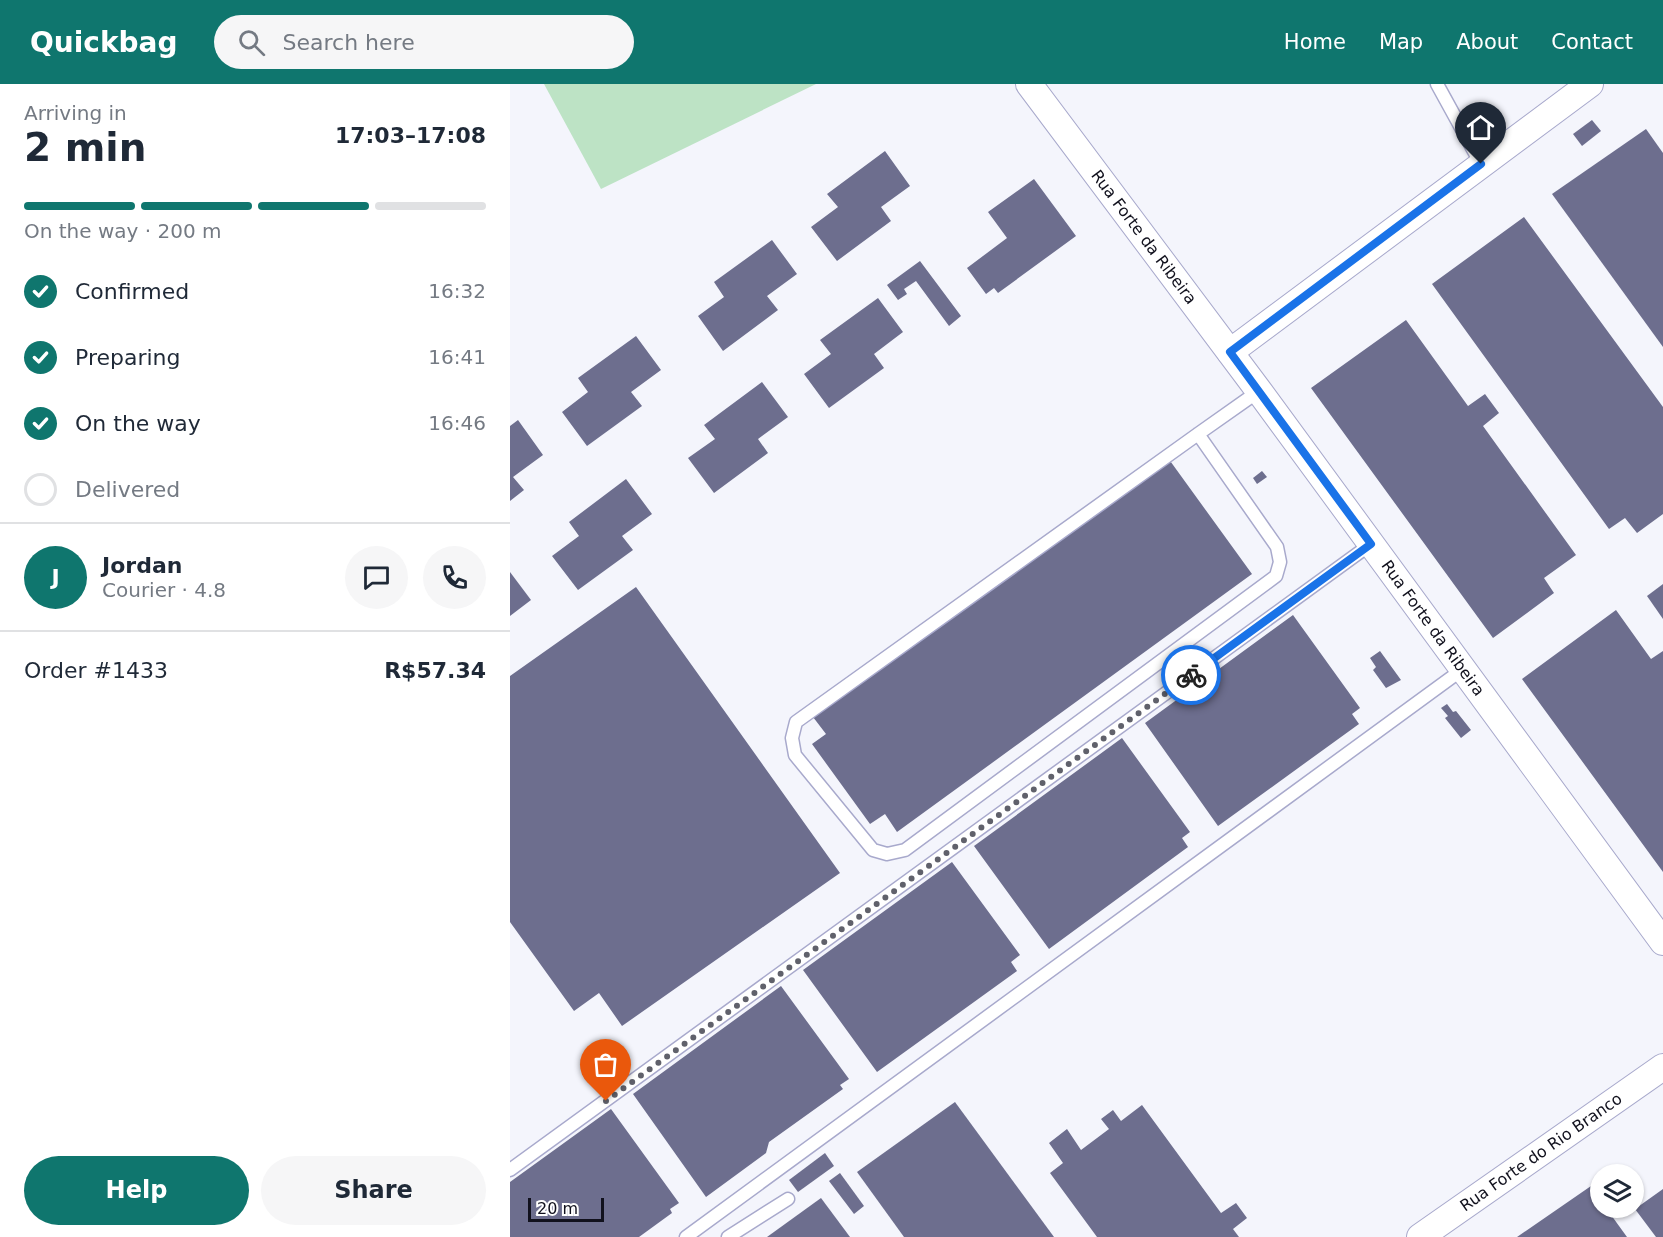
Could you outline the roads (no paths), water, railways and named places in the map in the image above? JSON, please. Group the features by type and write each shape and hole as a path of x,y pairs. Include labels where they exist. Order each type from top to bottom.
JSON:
{"street":[{"name":"Rua Forte da Ribeira","path":"1029,84 1259,391 1663,942"},
{"path":"1230,352 1590,84"},
{"name":"Rua Forte do Rio Branco","path":"1420,1237 1663,1067"}],"lane":[{"path":"1437,84 1481,164"},
{"path":"1198,434 1277,547 1280,562 1276,576 905,850 887,854 873,850 795,755 792,738 796,722 1198,434 1259,391"},
{"path":"510,1170 1371,544"},
{"path":"686,1237 1463,669"},
{"path":"728,1237 788,1199"}]}
